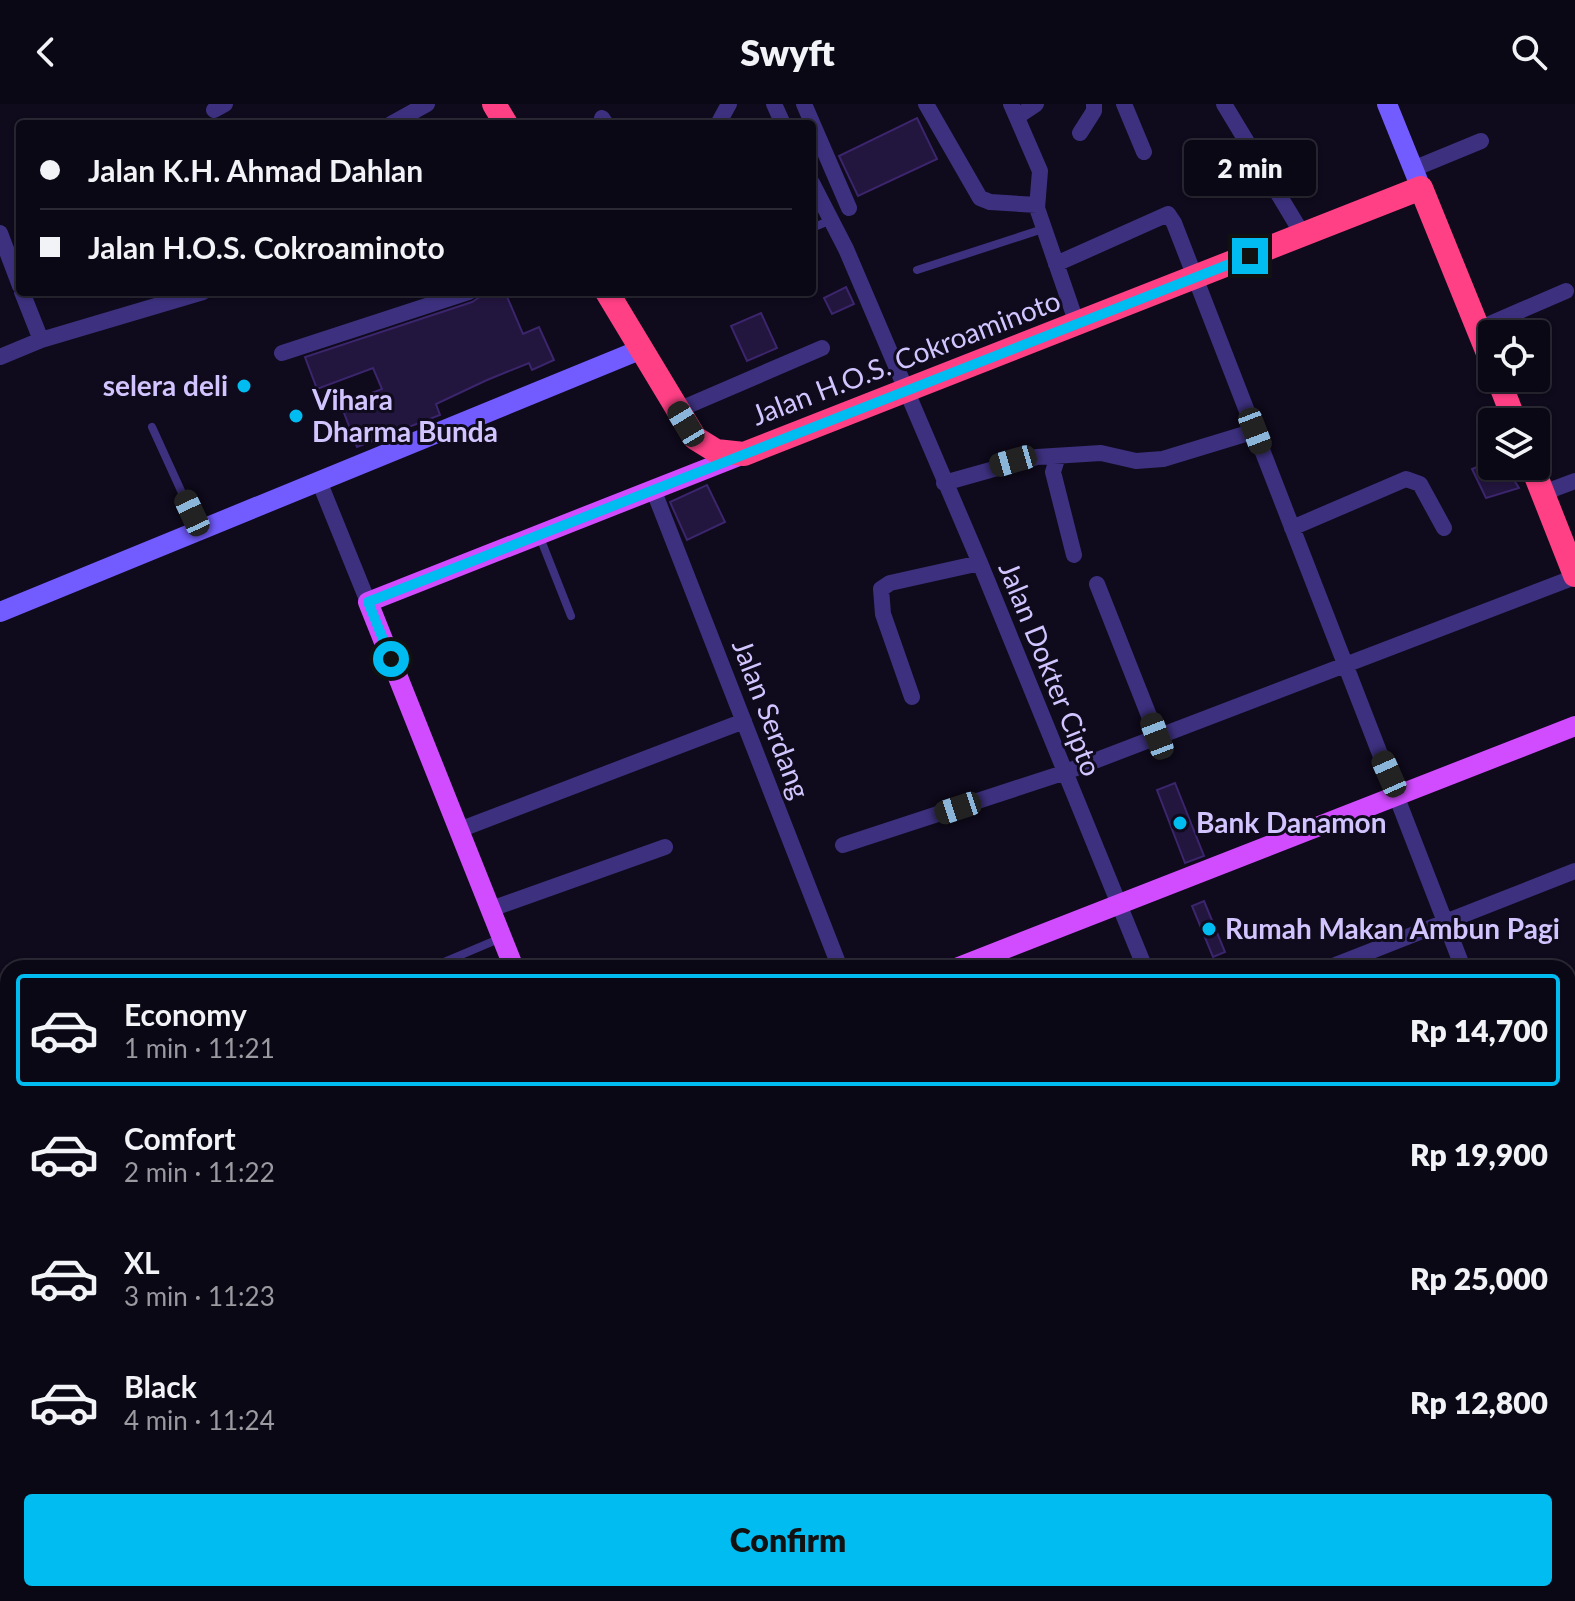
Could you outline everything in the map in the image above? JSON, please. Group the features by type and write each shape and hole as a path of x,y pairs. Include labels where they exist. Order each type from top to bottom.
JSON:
{"highway":[{"name":"Jalan H.O.S. Cokroaminoto","path":"744,454 1303,235 1417,178"},
{"path":"1417,178 1478,329"},
{"path":"609,296 695,438 716,451 744,454"},
{"path":"1538,480 1575,576"}],"main road":[{"path":"675,481 692,462 695,438"},
{"name":"Jalan H.O.S. Cokroaminoto","path":"368,602 744,454"},
{"path":"368,602 511,960"},
{"path":"976,960 1575,726"}],"street":[{"path":"398,120 427,104"},
{"path":"926,104 980,198 990,202 1037,205"},
{"path":"1036,104 1015,110 1041,174 1037,205 1077,324"},
{"path":"1080,133 1095,104"},
{"path":"1124,104 1144,152"},
{"path":"1224,104 1303,235"},
{"path":"1387,104 1417,178 1481,141"},
{"path":"816,132 849,208"},
{"name":"Jalan Dokter Cipto","path":"816,191 846,249 980,563 1063,773 1121,903 1142,960"},
{"path":"1056,264 1168,214 1197,276 1460,960"},
{"path":"0,233 16,275"},
{"path":"1499,320 1566,291"},
{"path":"24,296 41,340"},
{"path":"0,357 41,340 190,296"},
{"path":"282,353 457,296"},
{"path":"678,410 822,348"},
{"path":"0,612 642,349"},
{"path":"944,483 1013,461 1101,453 1136,461 1163,459 1255,431"},
{"path":"1057,459 1053,472 1074,555"},
{"path":"1292,528 1406,479 1420,484 1444,528"},
{"path":"319,481 368,602"},
{"path":"1543,493 1575,481"},
{"name":"Jalan Serdang","path":"653,489 837,960"},
{"path":"912,697 883,614 881,589 890,583 980,563"},
{"path":"843,845 1063,773 1575,576"},
{"path":"1097,584 1157,736"},
{"path":"459,830 744,721"},
{"path":"491,909 665,847"},
{"path":"1348,960 1575,871"}],"lane":[{"path":"816,226 831,220"},
{"path":"917,270 1043,229"},
{"path":"152,427 199,530"},
{"path":"538,535 571,616"},
{"path":"449,960 502,937"}],"building":[{"path":"917,118 937,159 858,196 839,156"},
{"path":"846,287 854,304 832,314 824,298"},
{"path":"481,296 507,296 523,334 539,327 554,360 532,370 529,363 487,380 436,404 440,415 357,447 341,405 382,389 373,368 317,389 305,357 472,302"},
{"path":"761,313 777,348 747,361 731,326"},
{"path":"1478,467 1478,480 1514,480 1519,488 1486,498 1472,469"},
{"path":"707,485 725,522 687,540 670,502"},
{"name":"Bank Danamon","path":"1175,783 1204,856 1185,863 1157,790"},
{"name":"Rumah Makan Ambun Pagi","path":"1204,901 1225,952 1213,957 1192,906"}],"place":[{"name":"selera deli","path":"244,386"},
{"name":"Vihara Dharma Bunda","path":"296,416"},
{"name":"Bank Danamon","path":"1180,823"},
{"name":"Rumah Makan Ambun Pagi","path":"1209,929"}],"route":[{"path":"391,659 368,602 1250,256"}]}
